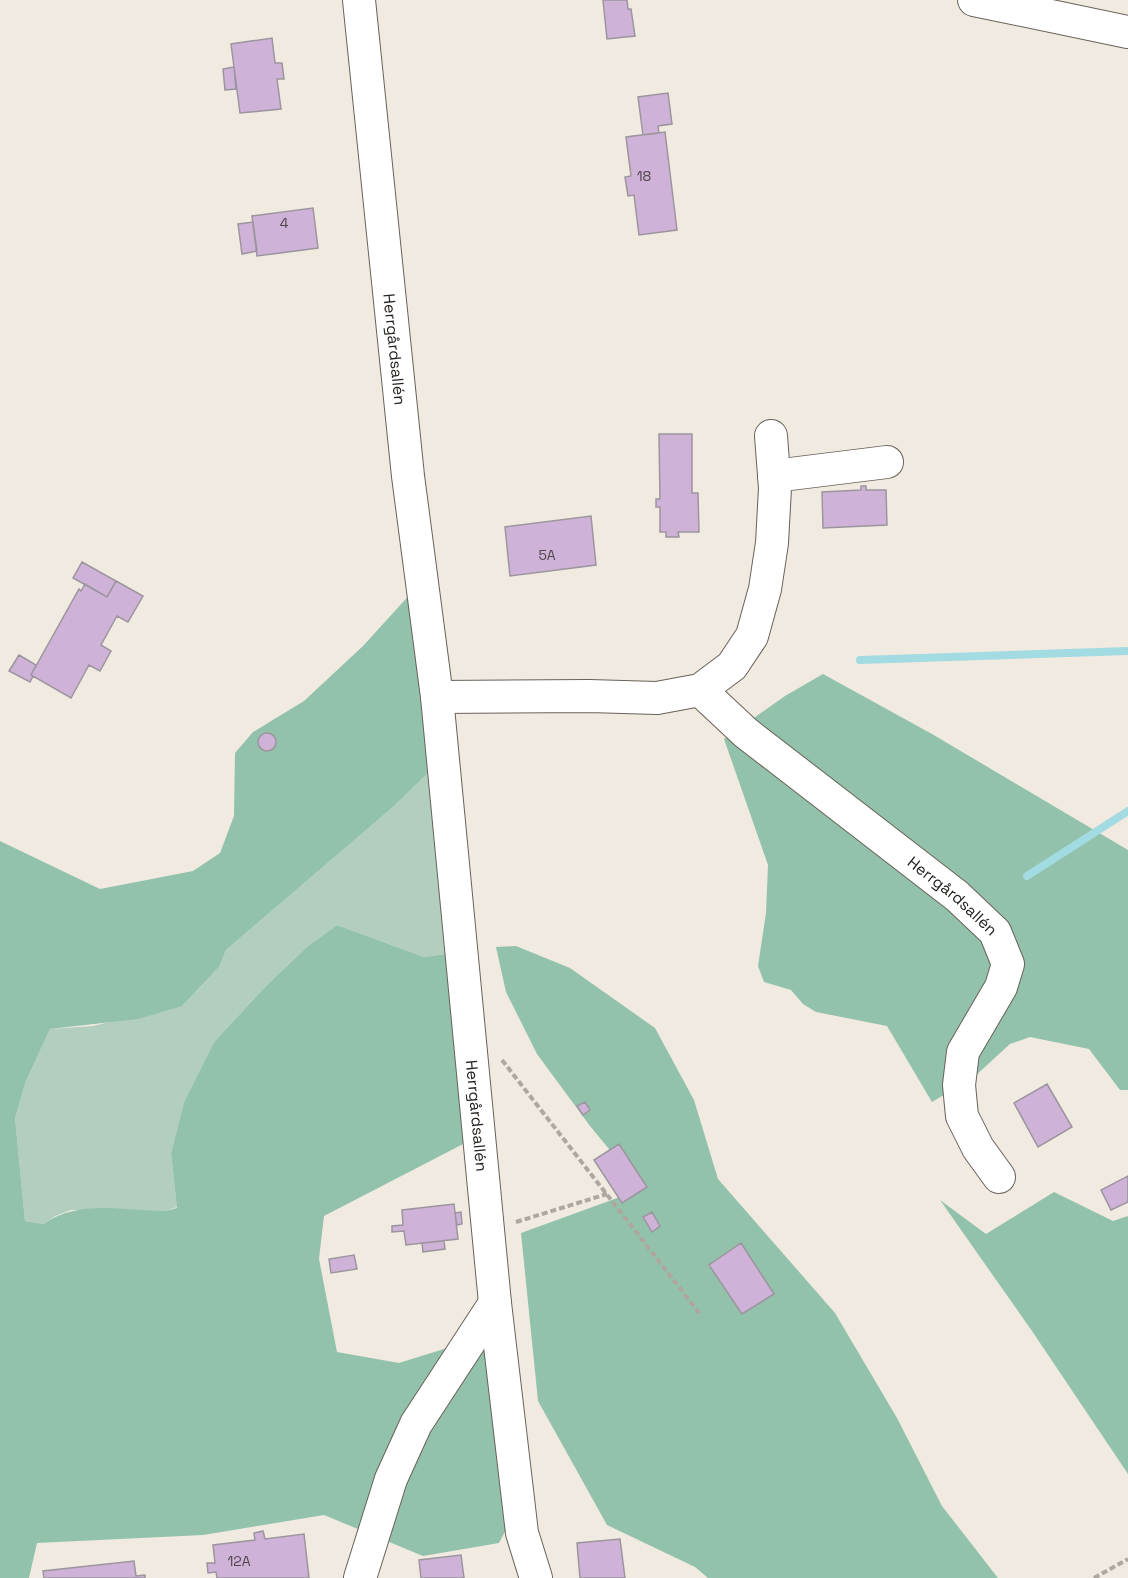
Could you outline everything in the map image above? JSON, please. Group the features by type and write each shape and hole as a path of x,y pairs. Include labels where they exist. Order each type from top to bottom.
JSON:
{"street":[{"name":"Herrgårdsallén","path":"359,0 408,476 437,697 495,1303 522,1533 536,1578"},
{"path":"974,0 1128,32"},
{"path":"437,697 657,698 700,690 732,666 752,636 765,589 772,543 774,476 771,435"},
{"path":"774,476 887,462"},
{"name":"Herrgårdsallén","path":"700,690 746,733 957,896 994,932 1008,964 1001,987 963,1052 959,1085 962,1116 978,1148 999,1177"},
{"path":"360,1578 391,1479 416,1424 495,1303"}],"path":[{"path":"495,1052 700,1314"},
{"path":"487,1231 607,1194"},
{"path":"1094,1578 1128,1559"}],"green space":[{"path":"413,591 412,623 429,772 393,807 226,950 219,967 182,1006 138,1019 50,1029 26,1081 15,1118 25,1221 44,1224 57,1216 87,1209 165,1211 177,1208 171,1153 184,1102 214,1042 266,986 308,946 337,925 424,957 453,953 467,1142 324,1216 319,1259 337,1352 399,1363 479,1338 493,1375 511,1520 499,1543 423,1556 324,1515 203,1535 37,1543 29,1578 0,1578 0,841 100,889 193,871 220,853 234,816 235,753 253,732 304,701 363,646"},
{"path":"823,674 932,734 1128,850 1128,1090 1120,1090 1089,1049 1030,1037 1010,1044 974,1077 932,1102 887,1026 816,1012 803,1004 791,990 764,982 758,966 766,913 768,865 724,739 785,696"},
{"path":"429,772 453,953 424,957 337,925 308,946 266,986 214,1042 184,1102 171,1153 177,1207 165,1211 71,1210 55,1216 44,1224 25,1221 15,1118 26,1081 50,1029 93,1026 183,1005 219,967 226,950 393,807"},
{"path":"516,946 570,968 655,1028 694,1100 718,1179 835,1313 897,1418 942,1506 998,1578 708,1578 695,1567 607,1525 538,1401 521,1233 642,1189 590,1126 537,1054 506,992 496,947"},
{"path":"1054,1192 1113,1221 1128,1216 1128,1474 940,1200 986,1234"}],"building":[{"path":"603,0 627,0 628,9 631,9 635,36 607,39"},
{"path":"272,38 275,63 282,63 284,79 277,79 281,109 240,113 231,44"},
{"path":"234,67 236,89 225,90 223,69"},
{"path":"668,93 672,124 658,126 659,133 643,135 638,97"},
{"path":"665,132 677,230 639,235 634,195 628,196 625,177 631,176 626,137"},
{"path":"313,208 318,248 257,256 252,216"},
{"path":"253,222 257,251 242,254 238,224"},
{"path":"659,434 692,434 692,493 698,493 699,532 678,532 679,537 666,537 666,532 660,532 660,507 656,507 656,499 660,499"},
{"path":"861,486 866,486 866,490 886,490 887,525 823,528 822,492 861,490"},
{"path":"591,516 596,565 510,576 505,527"},
{"path":"82,562 116,581 107,597 73,578"},
{"path":"116,581 143,596 128,622 117,616 101,645 111,651 100,671 89,665 71,698 31,675 79,589 81,591 85,584 107,597"},
{"path":"19,655 36,665 30,682 9,671"},
{"path":"267,733 273,736 276,742 273,748 267,751 261,748 258,742 261,736"},
{"path":"1047,1084 1072,1127 1038,1147 1014,1103"},
{"path":"585,1102 590,1110 583,1115 577,1106"},
{"path":"619,1144 647,1187 622,1203 594,1160"},
{"path":"1128,1176 1128,1202 1111,1210 1101,1190"},
{"path":"454,1204 458,1239 406,1245 404,1231 392,1232 392,1226 403,1225 402,1210"},
{"path":"461,1212 462,1224 457,1225 455,1213"},
{"path":"652,1212 660,1226 652,1232 643,1217"},
{"path":"444,1241 445,1249 423,1252 422,1243"},
{"path":"741,1243 774,1294 742,1314 709,1265"},
{"path":"354,1255 357,1269 331,1273 329,1259"},
{"path":"263,1531 265,1539 304,1534 309,1578 217,1578 216,1572 208,1573 207,1563 215,1563 213,1545 255,1540 254,1533"},
{"path":"620,1539 625,1578 580,1578 577,1543"},
{"path":"461,1555 464,1578 421,1578 419,1560"},
{"path":"134,1561 136,1576 145,1575 145,1578 44,1578 43,1571"}],"waterway":[{"path":"860,660 1128,651"},
{"path":"1027,876 1128,811"}]}
